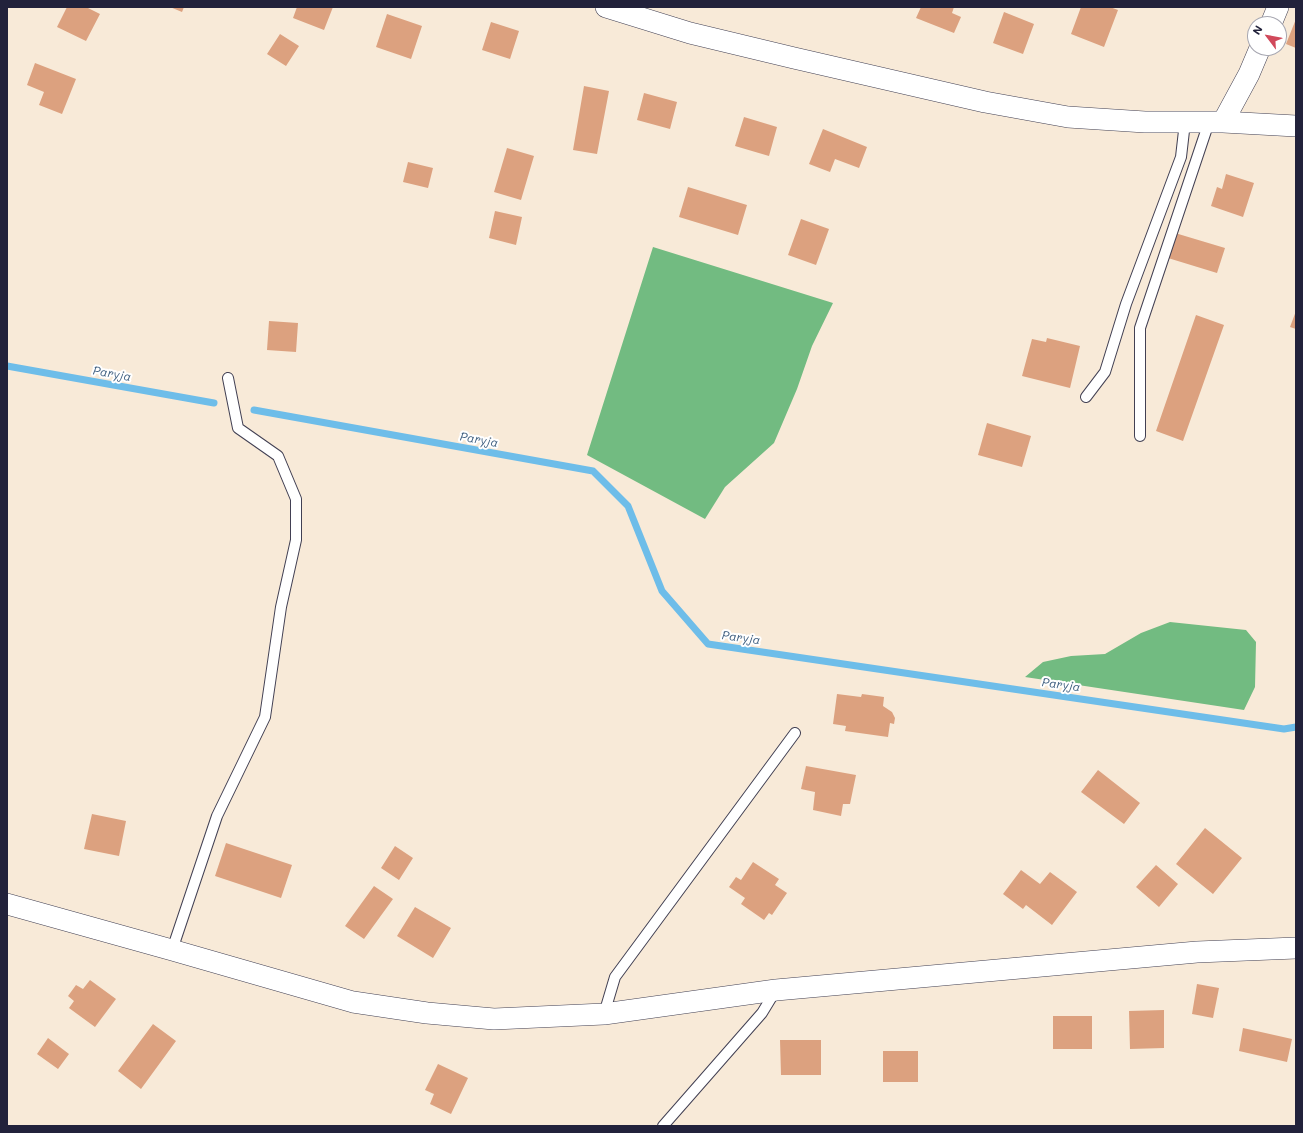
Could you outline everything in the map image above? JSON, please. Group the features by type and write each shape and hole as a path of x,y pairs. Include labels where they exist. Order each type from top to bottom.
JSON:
{"street":[{"path":"606,7 645,12 690,33 985,102 1068,117 1145,122 1216,122 1296,126"},
{"path":"1216,122 1249,74 1257,56"},
{"path":"7,904 353,1002 427,1013 494,1018 604,1014 776,990 1190,953 1296,948"}],"lane":[{"path":"1086,397 1105,372 1126,304 1181,157 1185,122"},
{"path":"1140,436 1140,328 1216,122"},
{"path":"172,950 217,816 265,717 281,608 296,540 296,498 278,456 238,428 228,378"},
{"path":"604,1014 615,977 795,733"},
{"path":"663,1126 762,1013 776,990"}],"green space":[{"path":"653,247 833,303 812,346 797,389 774,443 725,487 705,519 587,455"},
{"path":"1170,622 1246,630 1256,642 1255,687 1244,710 1025,677 1043,662 1071,656 1105,654 1141,633"}],"building":[{"path":"67,7 86,7 100,14 86,41 57,27"},
{"path":"170,7 184,7 182,12"},
{"path":"297,7 333,7 324,30 293,18"},
{"path":"921,7 954,7 952,13 961,17 954,33 916,18"},
{"path":"1081,7 1110,7 1118,10 1104,47 1071,34"},
{"path":"1004,12 1034,24 1023,54 993,43"},
{"path":"387,14 422,26 411,59 376,47"},
{"path":"1296,19 1296,48 1287,44"},
{"path":"491,22 519,31 510,59 482,50"},
{"path":"280,34 299,46 286,66 267,54"},
{"path":"35,63 76,79 62,114 39,105 44,92 27,85"},
{"path":"584,86 609,91 597,154 573,150"},
{"path":"644,93 677,102 670,129 637,120"},
{"path":"744,117 777,127 769,156 735,146"},
{"path":"823,129 867,147 859,168 835,159 830,172 809,164"},
{"path":"507,148 534,156 521,200 494,192"},
{"path":"408,162 433,168 428,188 403,182"},
{"path":"1226,174 1254,183 1243,217 1211,206 1217,187 1222,189"},
{"path":"688,187 747,205 738,235 679,217"},
{"path":"495,211 522,217 516,245 489,238"},
{"path":"801,219 829,229 816,265 788,255"},
{"path":"1175,233 1225,248 1217,273 1168,258"},
{"path":"1296,311 1296,329 1290,327"},
{"path":"1196,315 1224,325 1183,441 1156,431"},
{"path":"269,321 298,323 296,352 267,350"},
{"path":"1047,338 1080,346 1070,388 1022,376 1032,339 1046,342"},
{"path":"987,423 1031,436 1022,467 978,455"},
{"path":"837,694 861,697 862,694 884,697 883,706 892,712 895,718 894,724 890,723 888,737 845,731 846,726 833,724"},
{"path":"806,766 856,775 850,804 843,804 841,816 813,810 815,792 801,789"},
{"path":"1098,770 1140,803 1124,824 1081,792"},
{"path":"92,814 126,821 119,856 84,849"},
{"path":"1205,828 1242,858 1213,894 1176,864"},
{"path":"226,843 292,865 281,898 215,876"},
{"path":"395,846 413,858 399,880 381,868"},
{"path":"753,862 779,879 775,885 787,893 772,915 769,913 764,920 741,904 745,898 729,887 736,877 741,880"},
{"path":"1156,865 1178,884 1159,907 1136,887"},
{"path":"1021,870 1040,884 1050,872 1077,892 1052,925 1026,905 1023,909 1003,894"},
{"path":"374,886 393,899 364,939 345,926"},
{"path":"415,907 451,928 433,958 397,936"},
{"path":"90,980 116,999 95,1027 69,1008 74,1001 68,996 76,985 83,989"},
{"path":"1197,984 1219,988 1213,1018 1192,1014"},
{"path":"1164,1010 1164,1048 1130,1049 1129,1011"},
{"path":"1053,1016 1092,1016 1092,1049 1053,1049"},
{"path":"153,1024 176,1041 141,1089 118,1071"},
{"path":"1243,1028 1292,1039 1287,1062 1239,1051"},
{"path":"48,1038 69,1054 58,1069 37,1054"},
{"path":"780,1040 821,1040 821,1075 781,1075"},
{"path":"883,1051 918,1051 918,1082 883,1082"},
{"path":"438,1064 468,1078 451,1114 430,1104 434,1094 425,1090"}],"waterway":[{"name":"Paryja","path":"7,366 214,403"},
{"name":"Paryja","path":"254,410 593,471 628,506 662,591 708,644 1284,729 1296,727"}]}
